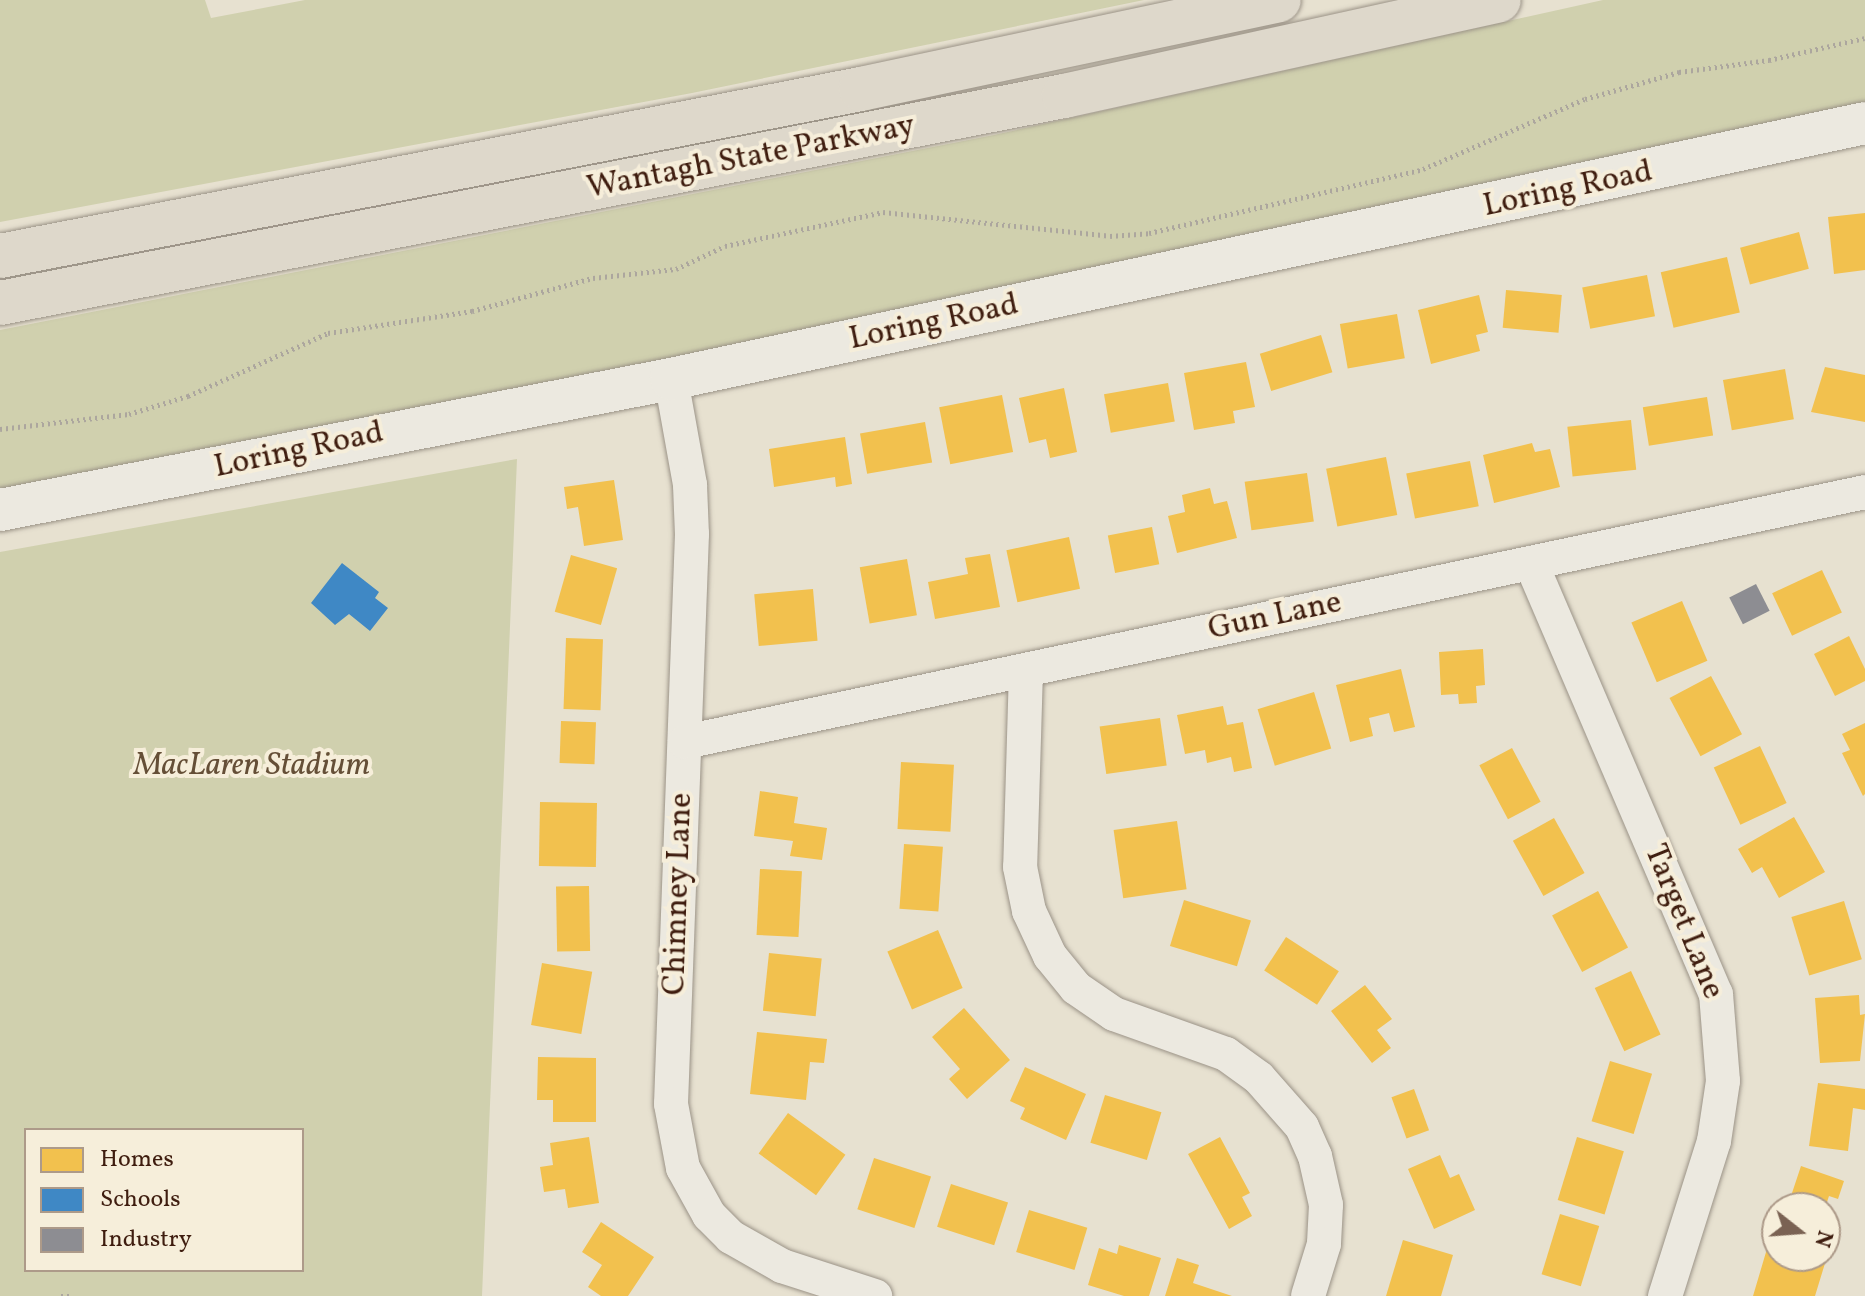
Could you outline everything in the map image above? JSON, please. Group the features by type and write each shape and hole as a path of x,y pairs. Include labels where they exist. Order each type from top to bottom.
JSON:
{"highway":[{"name":"Wantagh State Parkway","path":"0,256 846,92 1279,0"},
{"name":"Wantagh State Parkway","path":"0,303 1064,96 1499,0"}],"street":[{"name":"Loring Road","path":"0,510 671,379 1865,123"},
{"name":"Chimney Lane","path":"671,379 692,509 671,1104 683,1168 709,1215 731,1237 782,1266 875,1296"},
{"name":"Gun Lane","path":"685,742 1531,563 1863,498"},
{"name":"Target Lane","path":"1531,563 1716,994 1723,1036 1723,1081 1714,1141 1665,1296"},
{"path":"1026,670 1020,867 1034,922 1050,956 1076,988 1114,1014 1226,1054 1259,1078 1302,1127 1315,1156 1326,1205 1324,1244 1308,1296"}],"path":[{"path":"0,429 129,414 188,396 328,333 472,311 593,278 676,269 725,246 883,212 1110,236 1149,233 1423,169 1585,99 1679,72 1769,60 1865,38"},
{"path":"61,1296 72,1296"}],"green space":[{"path":"0,0 205,0 211,18 305,0 1144,0 692,93 0,222"},
{"path":"1603,0 1865,0 1865,110 1283,239 0,496 0,330 994,135"},
{"name":"MacLaren Stadium","path":"517,459 482,1296 0,1296 0,552"}],"building: Homes":[{"path":"1865,213 1865,270 1834,274 1828,217"},
{"path":"1799,232 1809,269 1750,284 1740,248"},
{"path":"1727,257 1740,313 1674,328 1661,272"},
{"path":"1647,275 1655,316 1590,329 1582,288"},
{"path":"1506,290 1562,295 1558,333 1503,328"},
{"path":"1479,295 1488,332 1476,335 1480,351 1431,364 1418,310"},
{"path":"1397,314 1405,358 1348,368 1340,324"},
{"path":"1321,335 1332,372 1271,391 1260,354"},
{"path":"1246,362 1255,407 1233,411 1235,423 1194,430 1184,373"},
{"path":"1825,367 1865,375 1865,422 1811,412"},
{"path":"1785,369 1794,419 1732,430 1723,380"},
{"path":"1168,383 1175,421 1111,433 1104,394"},
{"path":"1064,388 1077,452 1050,458 1046,439 1029,443 1019,398"},
{"path":"1002,395 1013,452 950,464 939,407"},
{"path":"1707,397 1713,436 1649,446 1643,407"},
{"path":"1631,420 1636,470 1573,476 1567,427"},
{"path":"925,422 932,462 867,474 860,433"},
{"path":"845,437 852,484 836,487 835,477 774,487 769,449"},
{"path":"1532,443 1535,452 1550,449 1560,487 1494,503 1483,455"},
{"path":"1386,457 1397,515 1337,527 1326,469"},
{"path":"1470,461 1479,506 1415,519 1406,473"},
{"path":"1307,473 1314,522 1251,530 1245,482"},
{"path":"614,480 623,540 584,546 578,507 567,509 564,487"},
{"path":"1210,488 1214,504 1227,501 1237,538 1177,553 1168,516 1185,512 1182,495"},
{"path":"1152,527 1159,564 1115,573 1108,536"},
{"path":"1069,537 1080,589 1017,602 1006,550"},
{"path":"990,554 1000,607 935,619 928,582 968,574 965,558"},
{"path":"571,555 617,568 601,625 555,612"},
{"path":"907,559 917,615 870,623 860,567"},
{"path":"1822,570 1842,613 1792,636 1772,593"},
{"path":"813,589 818,641 759,646 754,594"},
{"path":"1682,601 1707,661 1657,682 1631,622"},
{"path":"1849,636 1865,669 1865,681 1835,696 1814,654"},
{"path":"566,638 603,639 600,710 564,709"},
{"path":"1483,649 1485,685 1476,686 1477,703 1459,704 1458,694 1441,695 1439,652"},
{"path":"1401,669 1415,727 1394,732 1389,713 1369,718 1373,736 1350,742 1336,685"},
{"path":"1711,676 1742,734 1700,756 1670,698"},
{"path":"1314,692 1331,748 1275,766 1258,709"},
{"path":"1223,706 1227,725 1243,722 1252,768 1234,772 1231,757 1207,763 1205,750 1185,754 1177,715"},
{"path":"1160,718 1167,766 1106,774 1100,726"},
{"path":"561,721 596,722 595,764 560,763"},
{"path":"1865,723 1863,796 1842,753 1850,750 1842,734"},
{"path":"1760,746 1787,803 1740,825 1714,768"},
{"path":"1512,748 1541,802 1508,819 1479,765"},
{"path":"901,762 954,765 950,832 897,829"},
{"path":"760,791 798,797 794,823 827,828 822,860 790,856 793,841 754,836"},
{"path":"540,802 597,803 596,867 539,866"},
{"path":"1794,817 1825,872 1779,898 1762,867 1752,873 1738,849"},
{"path":"1554,818 1585,873 1543,896 1513,841"},
{"path":"1177,821 1187,889 1123,898 1114,830"},
{"path":"904,844 943,847 938,912 899,909"},
{"path":"760,869 802,871 798,937 757,935"},
{"path":"589,886 590,951 557,952 556,887"},
{"path":"1598,891 1628,948 1582,972 1552,915"},
{"path":"1184,900 1251,920 1237,966 1170,946"},
{"path":"1844,901 1862,959 1809,975 1791,917"},
{"path":"938,930 963,988 912,1009 887,951"},
{"path":"1286,937 1339,971 1317,1005 1264,971"},
{"path":"769,953 822,959 816,1016 763,1011"},
{"path":"542,963 592,972 581,1034 531,1025"},
{"path":"1631,971 1661,1034 1624,1051 1595,988"},
{"path":"1365,985 1392,1019 1377,1030 1391,1048 1372,1063 1331,1011"},
{"path":"1859,995 1860,1015 1865,1014 1860,1061 1820,1063 1815,998"},
{"path":"964,1008 1010,1060 967,1099 949,1079 960,1069 932,1037"},
{"path":"757,1032 827,1039 824,1063 810,1062 806,1100 750,1094"},
{"path":"538,1057 596,1058 596,1122 553,1122 553,1100 537,1100"},
{"path":"1610,1061 1652,1074 1634,1134 1592,1121"},
{"path":"1025,1067 1086,1094 1066,1140 1020,1119 1025,1108 1010,1101"},
{"path":"1818,1083 1865,1089 1865,1110 1853,1108 1848,1151 1809,1146"},
{"path":"1414,1089 1429,1130 1406,1139 1391,1097"},
{"path":"1105,1095 1161,1112 1147,1160 1090,1143"},
{"path":"788,1113 845,1155 816,1195 759,1153"},
{"path":"589,1137 599,1203 568,1208 565,1189 544,1192 540,1167 553,1165 550,1143"},
{"path":"1220,1137 1250,1193 1242,1197 1252,1216 1229,1229 1188,1154"},
{"path":"1577,1137 1624,1151 1605,1214 1558,1200"},
{"path":"1440,1155 1450,1178 1459,1174 1475,1210 1434,1229 1408,1169"},
{"path":"874,1158 931,1177 914,1228 857,1209"},
{"path":"1801,1166 1844,1181 1840,1192 1792,1192"},
{"path":"951,1184 1008,1203 994,1245 937,1227"},
{"path":"1029,1210 1087,1228 1074,1270 1016,1252"},
{"path":"1560,1214 1599,1226 1581,1286 1542,1274"},
{"path":"601,1222 654,1257 628,1296 601,1296 588,1287 602,1265 582,1252"},
{"path":"1403,1240 1453,1255 1441,1296 1386,1296"},
{"path":"1119,1245 1161,1258 1149,1296 1124,1296 1088,1285 1099,1248 1117,1254"},
{"path":"1177,1258 1199,1265 1193,1283 1232,1296 1165,1296"},
{"path":"1761,1269 1761,1272 1822,1272 1815,1296 1753,1296"}],"building: Schools":[{"path":"342,563 379,592 375,598 388,608 370,631 349,614 335,625 311,603"}],"building: Industry":[{"path":"1756,584 1770,611 1743,624 1729,598"}]}
